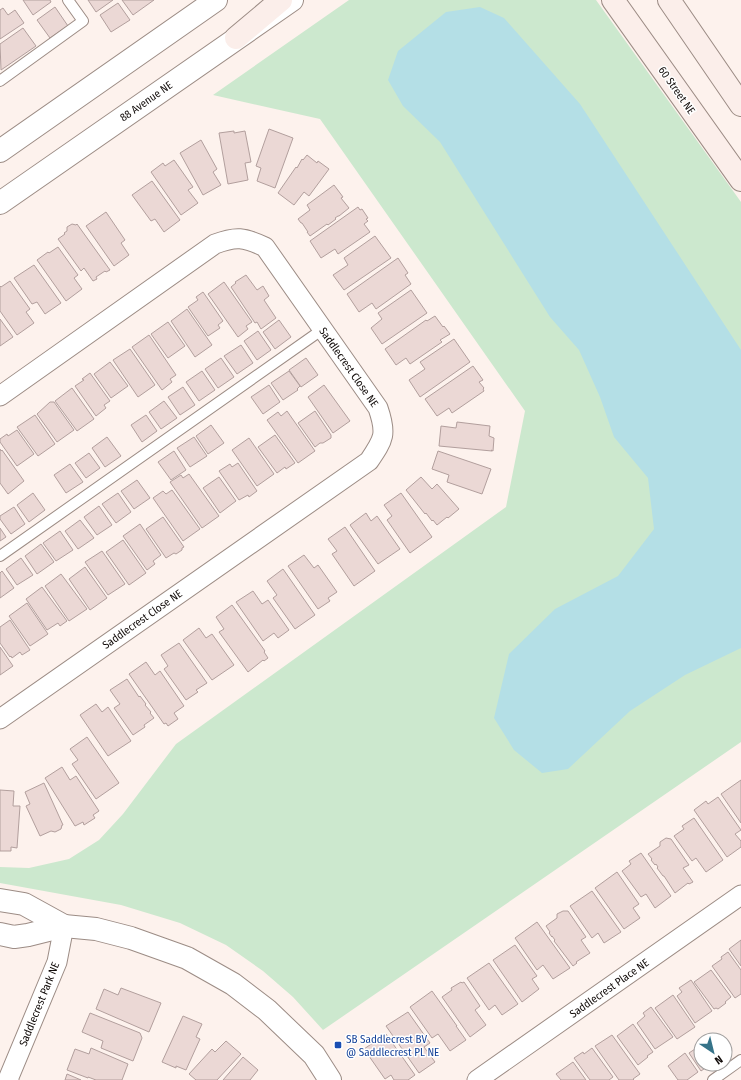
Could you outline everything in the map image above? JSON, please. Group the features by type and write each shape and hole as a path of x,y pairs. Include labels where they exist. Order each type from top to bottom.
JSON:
{"main road":[{"path":"236,38 281,0"},
{"name":"60 Street NE","path":"613,0 741,180"},
{"path":"669,0 737,99"},
{"path":"682,0 737,99"}],"street":[{"path":"0,151 216,0"},
{"name":"88 Avenue NE","path":"0,202 292,0"},
{"name":"Saddlecrest Close NE","path":"0,396 215,244 228,239 242,238 264,247 323,330 378,408 382,422 383,437 378,448 369,461 0,719"},
{"name":"Saddlecrest Place NE","path":"477,1080 741,895"},
{"path":"0,900 24,904 64,926"},
{"path":"0,934 14,937 64,926 96,929 131,938 187,958 233,984 267,1010 314,1055 330,1080"},
{"name":"Saddlecrest Park NE","path":"9,1080 57,962 64,926"}],"lane":[{"path":"0,81 82,21 68,0"},
{"path":"0,556 323,330"},
{"path":"713,1080 741,1060"}],"green space":[{"path":"349,0 596,0 741,202 741,742 323,1030 293,997 263,971 226,945 180,923 121,905 0,883 0,867 29,868 69,859 99,840 123,814 176,744 506,507 525,411 320,119 213,95"}],"water":[{"path":"480,7 504,18 580,104 741,350 741,648 685,675 630,711 568,769 542,773 514,750 494,718 509,654 555,609 618,576 654,529 648,478 614,437 600,397 579,350 550,317 440,142 403,106 388,80 398,51 446,12"}],"building":[{"path":"23,0 50,0 51,2 33,15"},
{"path":"88,0 113,0 96,12"},
{"path":"122,0 154,0 133,15"},
{"path":"118,3 130,20 111,32 100,15"},
{"path":"55,7 68,26 50,38 37,20"},
{"path":"3,8 8,15 15,10 24,23 0,39 0,10"},
{"path":"23,28 36,46 1,70 0,44"},
{"path":"269,129 293,138 275,188 257,181 261,168 256,166"},
{"path":"234,131 234,133 245,131 251,162 245,163 248,180 228,184 219,133"},
{"path":"201,140 217,169 213,172 221,185 203,195 180,153"},
{"path":"307,155 317,163 318,161 329,169 309,196 304,192 294,205 278,193 302,159 303,160"},
{"path":"174,160 193,187 188,190 198,203 181,215 151,172 163,163 165,166"},
{"path":"152,181 180,220 164,232 155,219 151,221 132,195"},
{"path":"334,185 343,197 341,198 349,208 328,225 327,224 310,236 298,219 310,210 307,205"},
{"path":"358,207 360,210 362,209 368,218 366,219 368,221 364,224 370,232 338,254 335,249 321,258 310,241"},
{"path":"106,212 125,240 121,243 129,255 114,266 86,226"},
{"path":"72,224 77,224 110,270 105,271 93,281 84,268 81,271 58,239 65,234 64,233 67,231 67,227"},
{"path":"375,236 391,258 344,290 333,275 348,265 344,258"},
{"path":"58,247 78,275 74,278 82,289 66,301 37,260"},
{"path":"398,258 408,273 405,275 411,284 376,309 372,303 359,312 347,294"},
{"path":"34,265 61,303 45,314 37,302 32,304 14,278"},
{"path":"246,275 257,290 263,286 269,296 264,300 276,318 261,329 257,322 255,323 231,287 236,283 235,282"},
{"path":"10,281 30,309 26,312 34,323 17,335 0,311 0,286 1,287"},
{"path":"224,282 252,322 246,326 248,329 238,337 208,294"},
{"path":"411,290 427,313 382,344 371,328 382,319 378,313"},
{"path":"203,292 223,321 218,325 220,328 208,336 188,307 198,300 196,297"},
{"path":"187,309 212,345 195,357 171,321"},
{"path":"435,316 450,334 440,340 442,342 410,364 406,358 396,365 385,349 426,320 427,321"},
{"path":"0,319 13,337 0,346"},
{"path":"279,320 291,337 275,349 263,332"},
{"path":"168,322 185,346 168,358 151,334"},
{"path":"258,331 271,350 257,360 244,341"},
{"path":"149,335 176,375 170,379 172,382 162,390 132,347"},
{"path":"454,339 470,362 420,397 409,380 425,369 420,362"},
{"path":"241,345 253,363 237,374 224,356"},
{"path":"130,349 155,385 138,397 113,360"},
{"path":"221,358 234,377 218,388 205,369"},
{"path":"306,358 318,375 301,387 289,370"},
{"path":"110,362 128,386 111,398 94,374"},
{"path":"473,366 483,380 479,382 484,388 484,391 452,413 449,408 437,416 425,399"},
{"path":"202,371 215,390 199,401 186,382"},
{"path":"289,371 300,386 297,389 298,390 283,400 271,383"},
{"path":"90,373 110,401 104,405 106,408 96,416 75,386 84,380 82,379"},
{"path":"269,385 280,402 263,414 251,397"},
{"path":"324,385 350,421 333,433 308,397"},
{"path":"183,387 195,405 180,415 168,397"},
{"path":"72,388 94,419 77,431 55,401"},
{"path":"164,401 177,418 161,429 149,412"},
{"path":"50,402 54,402 74,430 57,442 37,414"},
{"path":"287,411 315,451 298,463 267,420 278,412 281,416"},
{"path":"315,411 331,435 331,438 315,447 298,423"},
{"path":"35,415 55,444 38,456 17,427"},
{"path":"146,415 157,431 142,442 131,425"},
{"path":"457,422 490,426 489,436 494,438 493,451 439,446 441,426 456,428"},
{"path":"211,425 224,443 208,454 196,436"},
{"path":"17,430 34,454 17,466 0,442 0,439"},
{"path":"275,435 295,463 286,469 285,467 277,473 258,447"},
{"path":"107,437 121,456 105,467 92,448"},
{"path":"194,437 207,456 190,467 177,448"},
{"path":"249,438 274,474 257,486 232,450"},
{"path":"0,449 24,481 8,494 0,483"},
{"path":"174,451 186,470 171,480 158,462"},
{"path":"438,451 491,469 482,494 447,482 449,475 432,469"},
{"path":"89,453 100,468 86,478 75,463"},
{"path":"238,463 257,491 249,497 248,495 239,500 219,471 230,464 232,467"},
{"path":"70,464 83,482 66,493 54,475"},
{"path":"189,474 219,516 202,528 170,482 181,475 183,478"},
{"path":"219,477 236,501 220,513 203,488"},
{"path":"421,477 432,489 437,484 459,509 437,525 426,513 425,514 406,490"},
{"path":"137,480 150,498 134,509 121,491"},
{"path":"172,490 200,529 183,541 153,498 163,491 166,494"},
{"path":"33,493 45,510 29,522 17,505"},
{"path":"118,493 131,512 116,523 102,504"},
{"path":"401,493 432,537 410,553 387,520 392,516 384,505"},
{"path":"99,506 112,525 97,535 84,517"},
{"path":"14,507 25,524 11,534 0,519 0,516"},
{"path":"366,513 371,521 377,516 400,549 378,564 350,525"},
{"path":"163,517 184,547 176,554 174,553 166,558 146,529"},
{"path":"80,520 94,538 78,549 65,531"},
{"path":"140,524 161,555 153,561 155,564 147,570 123,536"},
{"path":"345,527 375,571 354,586 332,554 337,551 328,539"},
{"path":"0,528 6,537 0,541"},
{"path":"60,531 73,550 56,561 43,543"},
{"path":"123,540 146,573 129,585 106,552"},
{"path":"41,544 54,562 37,574 25,556"},
{"path":"102,551 125,584 108,595 85,562"},
{"path":"304,555 314,568 318,565 337,592 328,598 330,601 318,609 288,566"},
{"path":"21,558 33,575 17,585 6,569"},
{"path":"85,567 107,598 90,610 69,579"},
{"path":"283,569 315,615 295,629 273,598 277,595 267,581"},
{"path":"2,571 14,588 0,598 0,573"},
{"path":"61,574 87,609 69,621 45,586"},
{"path":"42,587 67,621 60,626 58,623 47,630 26,599"},
{"path":"253,591 262,604 268,600 289,630 278,638 274,633 263,641 236,602"},
{"path":"27,603 48,634 30,646 9,616"},
{"path":"232,605 265,651 264,652 268,658 264,661 263,660 248,672 219,632 224,629 216,617"},
{"path":"10,620 30,650 22,655 20,652 12,658 0,643 0,627"},
{"path":"199,628 206,638 212,634 234,665 212,680 183,640"},
{"path":"179,643 207,683 196,690 198,692 186,700 164,669 168,666 161,655"},
{"path":"0,647 13,666 0,675"},
{"path":"146,662 155,675 160,671 184,706 174,713 178,719 168,726 166,723 164,724 129,674"},
{"path":"127,679 139,697 140,696 146,704 145,705 154,718 144,725 145,727 133,735 114,708 120,704 110,690"},
{"path":"96,704 102,712 108,707 131,741 108,756 80,715"},
{"path":"87,737 119,783 96,799 72,764 78,760 70,749"},
{"path":"62,767 70,780 76,776 99,811 93,815 95,818 84,825 83,822 75,826 45,778"},
{"path":"741,780 741,823 721,794"},
{"path":"44,783 63,825 61,829 55,832 51,831 40,836 26,806 30,804 25,792"},
{"path":"0,790 14,791 13,806 20,806 17,848 11,847 11,851 0,851"},
{"path":"718,797 741,830 735,834 741,841 741,847 727,857 694,810 706,801 708,804"},
{"path":"694,818 723,860 706,872 696,858 692,861 674,836 684,829 682,826"},
{"path":"666,838 671,839 689,865 683,868 693,882 688,883 675,893 648,854 660,846 660,842"},
{"path":"641,853 671,896 655,908 646,894 641,897 622,871 631,864 629,861"},
{"path":"617,872 639,904 633,908 640,918 624,929 595,888"},
{"path":"592,891 621,932 604,943 598,933 592,938 570,906"},
{"path":"563,911 568,911 586,937 581,940 590,953 576,962 577,963 573,966 554,941 555,940 549,933 550,932 546,926 557,918 557,914"},
{"path":"537,922 570,968 553,979 543,965 537,970 515,938"},
{"path":"741,940 741,966 729,949"},
{"path":"515,945 537,976 532,979 539,989 522,1002 493,960"},
{"path":"728,952 741,970 741,994 735,998 712,966 722,959 721,957"},
{"path":"489,963 518,1004 502,1015 495,1005 489,1010 467,978"},
{"path":"711,970 731,997 718,1009 714,1009 694,982"},
{"path":"691,980 712,1011 695,1023 677,996 682,992 679,988"},
{"path":"461,982 464,982 480,1006 475,1010 486,1025 470,1037 442,997 452,990 451,988"},
{"path":"121,988 161,1003 149,1032 96,1009 104,989 118,995"},
{"path":"432,991 466,1040 450,1051 438,1034 432,1038 410,1007"},
{"path":"673,995 695,1027 677,1039 655,1008"},
{"path":"651,1007 673,1037 655,1049 637,1023 645,1016 643,1013"},
{"path":"408,1012 430,1043 424,1047 435,1062 419,1073 386,1026"},
{"path":"90,1013 140,1033 142,1038 133,1061 101,1048 103,1041 82,1032"},
{"path":"183,1016 202,1024 196,1037 200,1039 186,1070 176,1066 176,1068 162,1062"},
{"path":"633,1024 653,1052 638,1065 617,1036"},
{"path":"386,1034 415,1075 408,1080 394,1080 391,1075 385,1079 364,1049"},
{"path":"612,1035 640,1074 633,1079 634,1080 619,1080 595,1046"},
{"path":"226,1041 241,1054 217,1080 196,1080 189,1074 212,1049 215,1052"},
{"path":"91,1048 128,1064 122,1080 96,1080 67,1070 75,1049 89,1054"},
{"path":"592,1048 613,1077 609,1080 590,1080 574,1058 583,1052 584,1054"},
{"path":"693,1050 693,1059 689,1053"},
{"path":"685,1053 693,1065 693,1072 698,1072 687,1080 678,1080 668,1066"},
{"path":"243,1057 258,1070 250,1080 223,1080"},
{"path":"573,1062 586,1080 561,1080 556,1074"},
{"path":"67,1074 81,1080 65,1080"}],"place":[{"name":"SB Saddlecrest BV @ Saddlecrest PL NE","path":"338,1045"}]}
